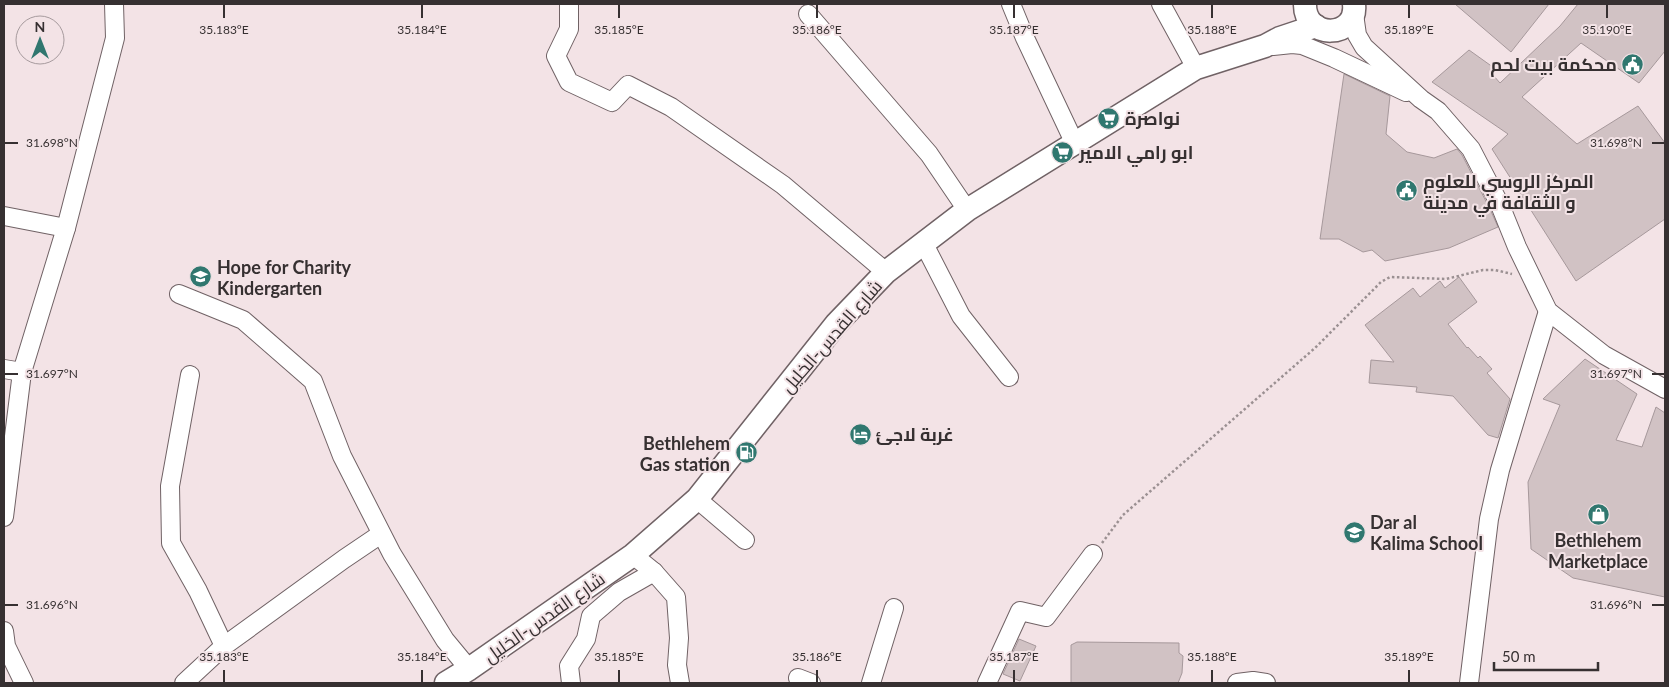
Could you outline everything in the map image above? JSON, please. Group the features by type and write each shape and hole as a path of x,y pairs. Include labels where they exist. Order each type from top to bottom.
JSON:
{"main road":[{"path":"1305,4 1307,17 1316,26 1328,31 1344,27 1350,21 1355,7"},
{"name":"شارع القدس-الخليل","path":"446,683 633,555 697,499 836,324 886,272 967,210 1196,68 1265,46 1280,38 1316,26"}],"street":[{"path":"4,517 22,372 66,228 115,38 114,4"},
{"path":"569,4 569,29 556,56 569,82 612,102 628,85 671,107 783,185 886,272"},
{"path":"1011,4 1075,144"},
{"path":"1161,4 1196,68"},
{"path":"1355,7 1357,35 1364,47 1421,99 1438,111 1471,149 1500,205 1517,247 1548,311 1604,355 1665,390"},
{"path":"808,14 929,154 967,210"},
{"path":"1265,46 1302,45 1421,99"},
{"path":"4,216 66,228"},
{"path":"924,244 961,316 1008,377"},
{"path":"179,294 243,320 313,381 342,456 381,534 445,640 469,669"},
{"path":"1469,683 1489,519 1500,470 1548,311"},
{"path":"4,369 22,372"},
{"path":"190,375 170,486 171,543 198,591 224,646"},
{"path":"697,499 745,540"},
{"path":"184,683 224,646 381,534"},
{"path":"987,683 1020,611 1046,617 1093,554"},
{"path":"633,555 654,572 676,597 679,638 677,665 680,683"},
{"path":"571,683 569,666 586,639 591,616 619,592 654,572"},
{"path":"871,683 894,608"},
{"path":"4,631 6,646 24,683"},
{"path":"1237,683 1253,681 1266,683"}],"path":[{"path":"1093,554 1123,514 1314,348 1381,282 1390,277 1423,280 1446,279 1483,270 1495,270 1516,276 1536,286"}],"building":[{"path":"1455,4 1549,4 1511,52"},
{"path":"1578,4 1665,4 1665,51 1639,83 1581,43 1522,97 1577,144 1638,106 1665,143 1665,219 1576,281 1492,149 1508,134 1432,82 1469,50 1497,70 1493,75 1500,83 1560,26"},
{"name":"المركز الروسي للعلوم و الثقافة في مدينة","path":"1344,74 1390,96 1386,134 1407,152 1434,158 1457,149 1462,155 1498,227 1449,248 1385,261 1372,250 1363,252 1339,239 1320,239"},
{"path":"1459,277 1477,302 1448,324 1467,348 1478,358 1480,356 1492,369 1487,373 1510,399 1498,438 1488,435 1453,396 1416,392 1417,387 1369,383 1371,360 1394,362 1365,325 1413,288 1420,297 1440,281 1445,288"},
{"name":"Bethlehem Marketplace","path":"1585,359 1637,394 1616,440 1642,447 1656,407 1665,413 1665,597 1573,578 1531,549 1528,482 1560,405 1543,399"},
{"path":"1019,639 1036,646 1020,681 1003,674"},
{"path":"1077,642 1179,643 1179,653 1183,656 1182,673 1178,683 1071,683 1071,645"}],"place":[{"name":"محكمة بيت لحم","path":"1633,64"},
{"name":"نواصرة","path":"1109,118"},
{"name":"ابو رامي الامير","path":"1063,152"},
{"name":"المركز الروسي للعلوم و الثقافة في مدينة","path":"1407,191"},
{"name":"Hope for Charity Kindergarten","path":"201,277"},
{"name":"غربة لاجئ","path":"860,434"},
{"name":"Bethlehem Gas station","path":"746,453"},
{"name":"Bethlehem Marketplace","path":"1598,515"},
{"name":"Dar al Kalima School","path":"1354,532"}]}
